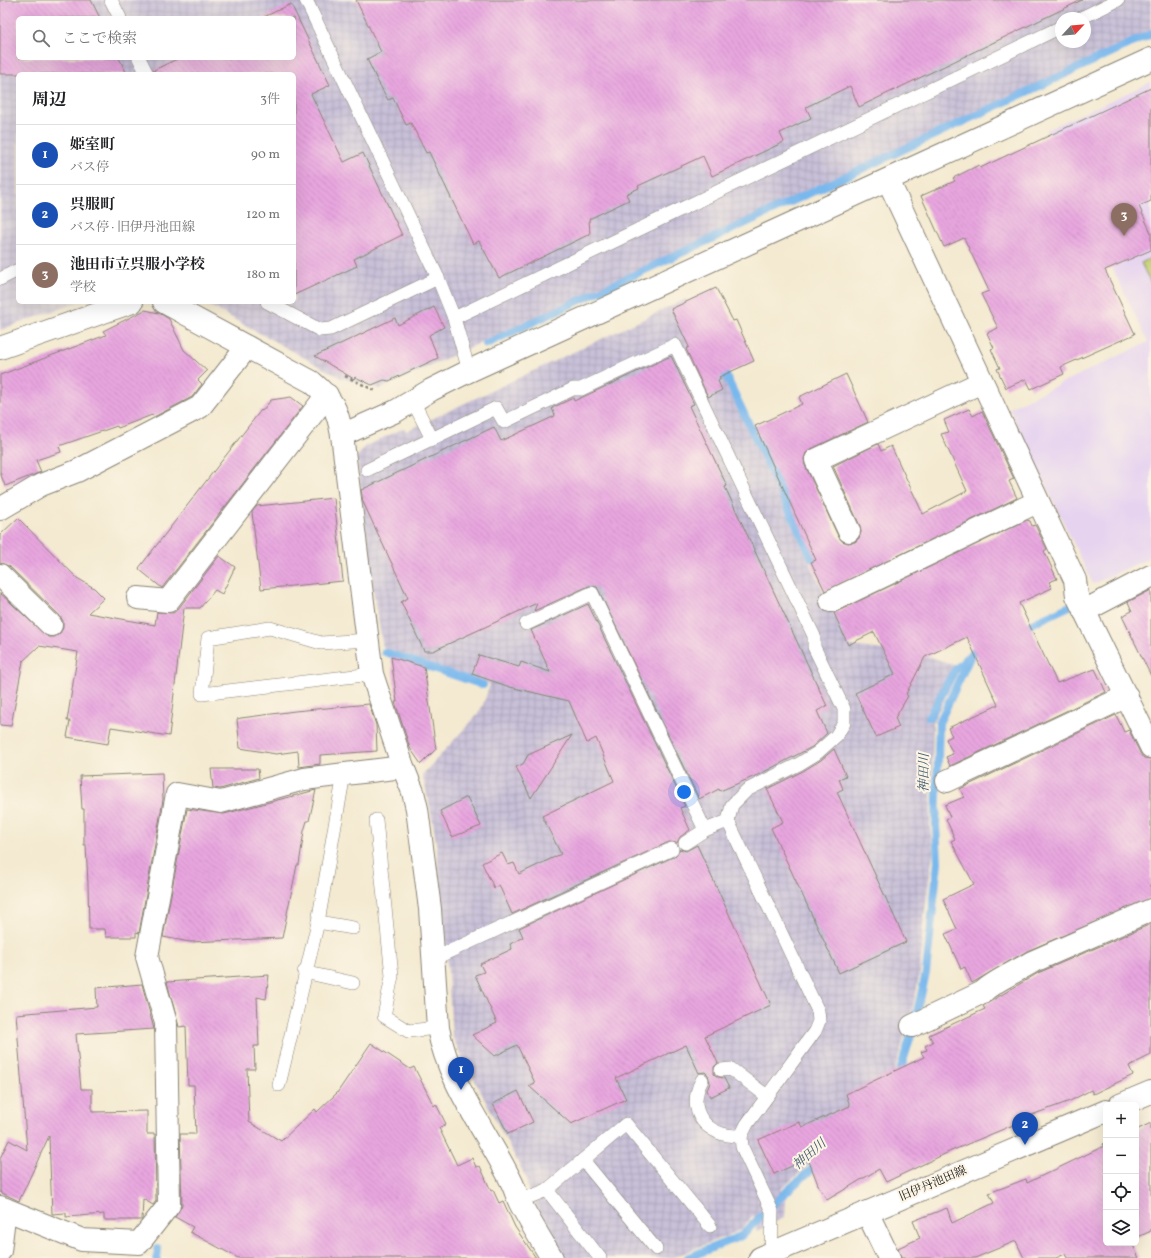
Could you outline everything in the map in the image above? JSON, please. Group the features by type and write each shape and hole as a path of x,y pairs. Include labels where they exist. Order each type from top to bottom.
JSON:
{"street":[{"path":"342,435 396,411 469,371 1151,59"},
{"path":"888,180 1075,580 1077,596 1128,696 1151,746"},
{"path":"0,348 126,304"},
{"path":"168,304 312,382 327,395 338,412 372,674 403,767 413,792 422,838 438,1028 445,1057 481,1129 512,1183 519,1201 552,1258"},
{"path":"0,509 41,485 94,462 200,407 247,347"},
{"path":"850,531 816,460 982,382"},
{"path":"138,598 168,601 327,395"},
{"path":"831,601 1038,502"},
{"path":"0,575 51,625"},
{"path":"1084,611 1151,576"},
{"path":"947,781 1128,696"},
{"path":"0,1251 2,1208 82,1240 139,1243 169,1205 166,1023 147,957 177,794 221,802 304,780 403,767"},
{"path":"912,1026 983,992 987,987 1015,973 1032,962 1151,910"},
{"path":"1127,1102 1151,1092"},
{"name":"旧伊丹池田線","path":"765,1256 1103,1112"},
{"path":"867,1212 889,1258"}],"lane":[{"path":"111,0 119,16"},
{"path":"306,0 438,278 454,318 469,371"},
{"path":"1091,13 1118,0"},
{"path":"454,318 1055,30"},
{"path":"140,60 146,72"},
{"path":"0,279 16,271"},
{"path":"271,304 320,330 331,329 438,278"},
{"path":"367,470 496,408 504,422 573,389 580,389 675,345 814,636 814,647 844,709 844,723 836,736 818,753 747,790 732,805 728,821 818,1011 819,1021 815,1031 758,1108 741,1136 742,1147 772,1211 771,1229 765,1256"},
{"path":"413,401 432,439"},
{"path":"526,624 592,593 705,830"},
{"path":"368,640 321,643 270,628 208,638 202,694 372,674"},
{"path":"279,1085 304,972 318,922 344,774"},
{"path":"376,820 392,976 384,1016 408,1031 438,1028"},
{"path":"685,843 705,830 728,821"},
{"path":"433,959 672,849"},
{"path":"318,922 353,928"},
{"path":"304,972 353,983"},
{"path":"721,1070 731,1069 767,1096"},
{"path":"702,1080 695,1099 696,1109 703,1122 714,1131 727,1136 741,1136"},
{"path":"519,1201 547,1190 626,1124 710,1226"},
{"path":"583,1160 656,1249"},
{"path":"547,1190 600,1258"}],"shaded area":[{"path":"0,0 1151,0 1151,34 380,389 341,378 207,304 296,304 296,72 16,72 16,304 72,304 0,330"},
{"path":"1151,82 1151,557 1093,584 1009,408 1148,342 1046,130"},
{"path":"686,299 849,646 905,652 931,657 956,666 949,674 956,676 933,722 930,828 933,852 923,925 920,973 911,1015 893,1076 811,1163 781,1189 786,1201 785,1217 756,1232 757,1223 753,1215 741,1230 671,1258 566,1258 529,1195 526,1178 454,1041 452,1034 444,912 441,903 437,847 429,802 422,775 477,715 483,705 490,684 383,647 374,595 357,457 366,446 404,428 406,431"}],"green space":[{"path":"1151,258 1151,284 1141,263"}],"building":[{"path":"0,0 91,0 99,16 16,16 16,60 120,60 126,72 16,72 16,74 0,74"},
{"path":"356,0 1082,0 859,107 850,86 806,107 811,118 780,133 784,142 712,176 703,156 638,186 639,188 626,194 629,200 589,219 590,234 499,278 479,241 473,244 429,152 426,153 411,123 406,125 393,98 388,100 377,80 367,59 381,52"},
{"path":"291,4 330,85 311,94 344,162 363,153 402,235 354,259 357,266 296,294 296,72 154,72 154,70 175,60 296,60 296,16 266,16"},
{"path":"1151,88 1151,201 1139,206 1151,233 1151,250 1105,270 1135,334 1061,367 1064,374 1031,389 1026,379 1006,388 997,369 1000,368 991,349 994,348 987,333 998,328 981,294 989,291 964,238 944,247 921,196 955,181 953,178 979,165 980,168"},
{"path":"716,288 733,321 736,320 754,361 719,377 721,379 718,381 722,390 708,397 686,349 689,347 671,309"},
{"path":"434,307 444,327 429,335 438,358 389,381 384,380 372,385 355,377 354,379 315,356 395,318 398,325"},
{"path":"145,310 159,313 169,319 184,350 207,371 198,380 202,384 192,397 154,417 152,415 118,428 117,426 59,446 61,452 36,460 41,472 5,486 0,472 0,375 106,335 103,331"},
{"path":"671,356 694,404 689,406 727,486 725,487 827,706 817,711 827,733 812,747 760,774 720,791 719,789 699,799 597,587 589,586 534,611 537,603 433,651 424,651 401,602 408,598 363,502 361,490 494,427 501,441 555,416 552,408 573,398 574,401"},
{"path":"846,374 868,422 811,449 806,453 804,459 805,465 838,536 842,541 848,543 855,542 859,538 861,532 860,526 833,466 878,444 881,451 891,446 923,514 967,491 941,434 949,432 944,420 969,409 973,416 982,411 1014,479 1009,481 1017,498 825,591 811,562 816,560 755,426 802,404 799,397"},
{"path":"291,397 303,406 162,588 139,568 261,410 262,411 271,400"},
{"path":"334,498 343,581 261,589 252,512 257,506"},
{"path":"18,518 77,578 94,588 104,598 88,613 155,625 157,612 173,613 178,609 219,556 235,567 222,594 215,590 200,608 184,608 169,736 111,727 108,744 67,737 70,721 67,721 78,652 39,646 23,661 11,726 0,725 0,593 48,637 55,637 63,628 63,621 60,616 9,566 0,563 0,535"},
{"path":"1027,520 1030,521 1032,526 1035,525 1047,549 1044,551 1057,579 1049,582 1052,588 1019,603 1057,683 1095,669 1106,692 950,766 946,757 953,754 946,739 952,736 948,728 998,705 967,637 925,657 906,694 908,696 895,718 899,727 876,737 855,693 895,674 874,632 848,645 834,613"},
{"path":"1151,590 1151,676 1122,616 1132,611 1128,602"},
{"path":"588,604 685,806 680,808 690,830 680,837 677,843 669,842 512,914 499,885 494,888 482,863 502,853 508,865 514,863 519,874 561,854 542,816 614,781 596,738 587,743 569,701 510,687 472,674 479,655 519,667 521,662 550,672 531,630"},
{"path":"391,657 424,667 436,749 421,764 410,748 395,702 397,702"},
{"path":"369,704 376,725 377,751 320,755 320,764 299,767 298,751 276,754 240,748 237,719 295,711"},
{"path":"1116,715 1124,732 1129,730 1140,753 1144,758 1151,759 1151,898 1027,951 972,983 965,967 961,969 945,934 957,929 943,899 974,884 951,841 955,839 946,819 950,817 945,805 964,797 960,789"},
{"path":"572,735 531,798 516,767 523,764 528,755"},
{"path":"834,749 846,776 839,779 843,789 837,792 906,942 839,973 771,828 783,822 767,789 803,771 821,760"},
{"path":"211,769 258,769 259,778 220,789 213,788"},
{"path":"162,773 163,800 139,933 136,932 136,937 106,937 105,929 89,929 86,845 84,845 84,809 82,809 80,776"},
{"path":"316,790 309,821 307,821 304,831 299,865 297,865 282,938 190,942 163,937 187,809 224,814"},
{"path":"467,797 481,826 452,837 440,811"},
{"path":"697,845 771,1005 705,1036 718,1063 714,1067 714,1074 718,1077 724,1078 729,1088 710,1097 707,1090 710,1083 708,1075 705,1072 699,1073 686,1045 616,1078 626,1099 571,1124 529,1086 535,1083 517,1045 495,1056 472,1035 497,1023 475,975 484,972 480,964 512,949 510,944 523,937 519,928 675,856 680,849 686,851"},
{"path":"1151,924 1151,1055 1129,1066 1133,1075 1093,1094 1091,1090 1070,1101 1029,1116 1030,1118 951,1151 886,1182 879,1169 827,1200 819,1187 808,1159 774,1174 758,1140 799,1122 802,1127 850,1106 846,1094 924,1057 921,1052 927,1050 925,1046 933,1042 929,1035 985,1009 983,1006 1038,973"},
{"path":"269,975 266,999 257,997 259,1046 254,1046 255,1069 247,1069 249,1122 281,1141 315,1109 317,1112 337,1093 371,1043 410,1069 414,1067 434,1106 436,1104 446,1124 439,1128 457,1165 472,1158 476,1167 480,1166 491,1191 493,1190 499,1203 503,1201 515,1227 536,1258 238,1258 190,1232 193,1227 175,1217 182,1205 180,1134 196,1134 194,1085 188,1085 186,1026 179,1027 167,982"},
{"path":"142,984 154,1029 76,1034 81,1089 92,1089 92,1112 147,1111 147,1134 155,1134 156,1201 153,1205 143,1199 142,1220 104,1220 104,1214 66,1217 66,1213 52,1214 49,1136 19,1201 0,1192 0,1158 9,1140 27,1150 16,1014 97,1007 96,988"},
{"path":"518,1091 533,1122 508,1134 493,1104"},
{"path":"1151,1123 1151,1231 1139,1237 1139,1138 1139,1129"},
{"path":"1103,1146 1103,1246 1133,1246 1139,1258 1067,1258 1065,1254 1056,1258 1024,1258 1016,1241 975,1258 901,1258 898,1248 920,1238 913,1221 947,1208 952,1223 994,1203 989,1193 1026,1179 1027,1183"}],"waterway":[{"path":"486,344 1151,34"},
{"path":"721,365 812,558"},
{"name":"神田川","path":"1021,629 1074,604"},
{"name":"神田川","path":"917,1013 926,973 938,862 936,827 939,723 972,653 983,647"},
{"path":"385,652 483,685"},
{"path":"929,717 954,671 969,656"},
{"name":"神田川","path":"898,1078 911,1035"},
{"name":"神田川","path":"687,1258 741,1236 786,1192 820,1162"},
{"path":"157,1258 158,1249"}],"place":[{"name":"池田市立呉服小学校","path":"1124,236"},
{"name":"姫室町","path":"461,1090"},
{"name":"呉服町","path":"1025,1145"}]}
